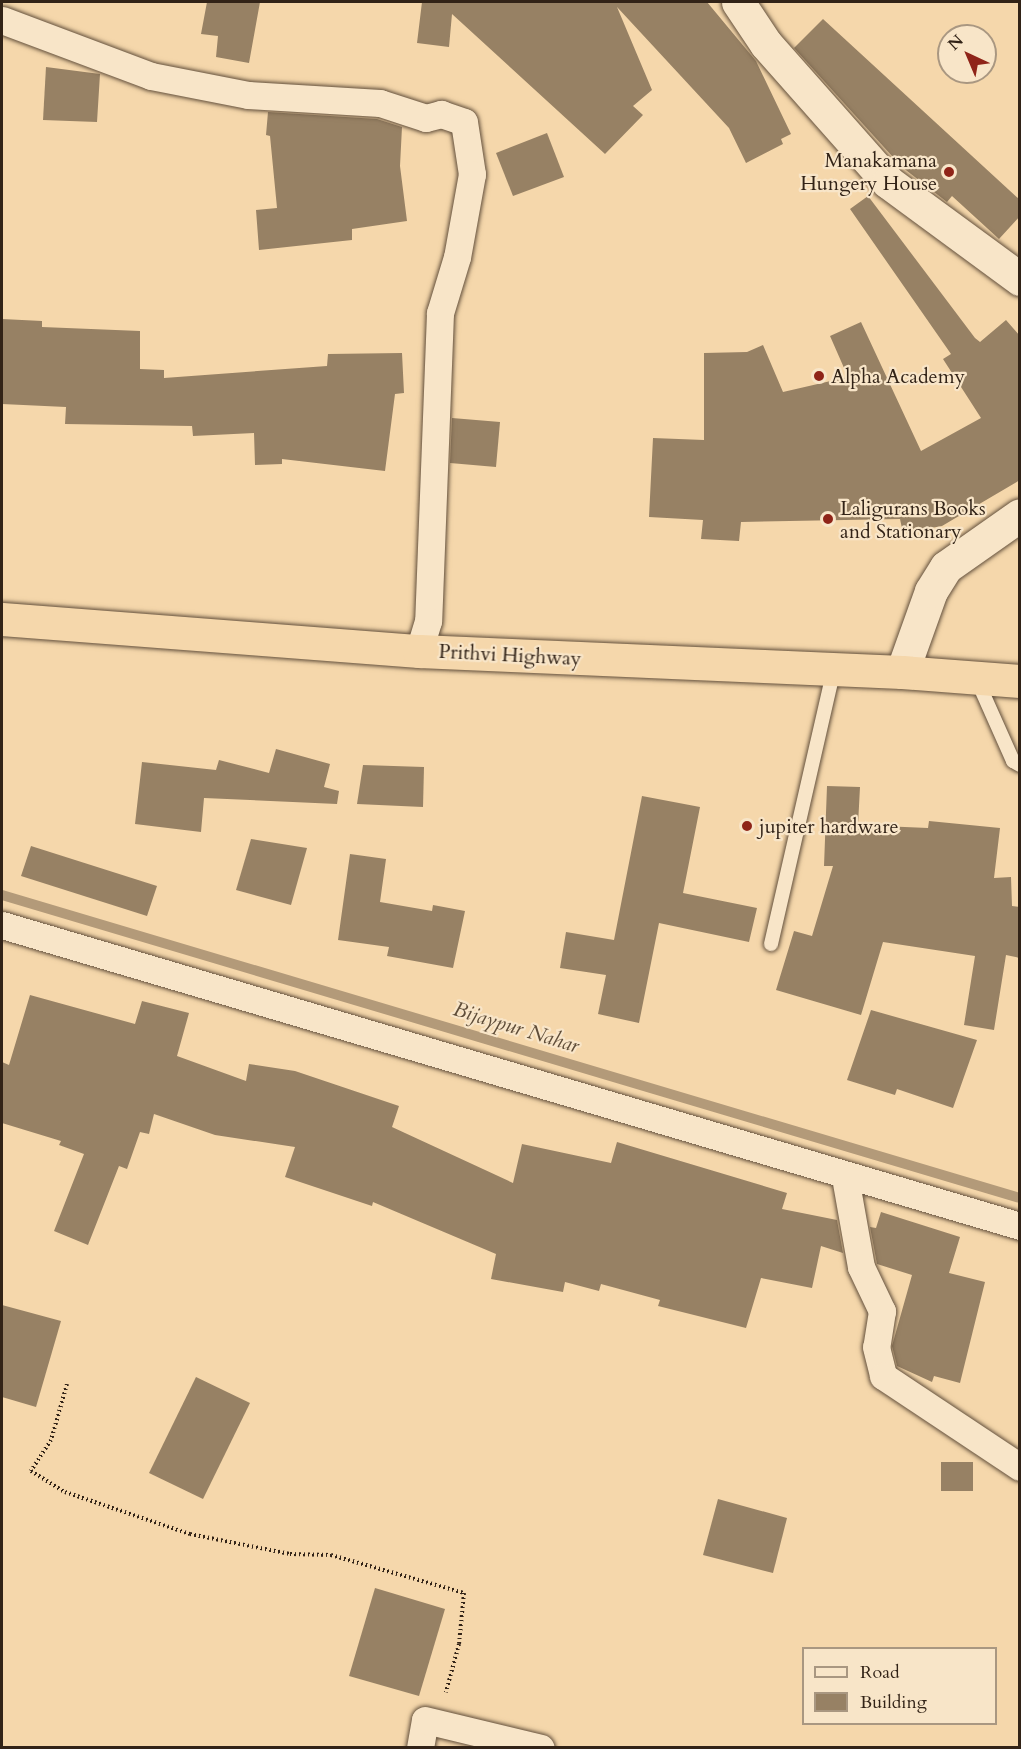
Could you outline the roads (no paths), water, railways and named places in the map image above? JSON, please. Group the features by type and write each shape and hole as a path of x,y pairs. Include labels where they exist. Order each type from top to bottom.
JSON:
{"highway":[{"name":"Prithvi Highway","path":"2,619 419,651 902,672 1020,681"}],"main road":[{"path":"738,2 765,44 888,182 1020,279"},
{"path":"902,672 931,591 946,567 1020,515"}],"street":[{"path":"2,20 151,76 258,96 380,103 426,117 441,114 464,122 472,174 457,257 440,313 428,621 419,651"},
{"path":"2,925 845,1177 1020,1226"},
{"path":"845,1177 861,1267 882,1311 876,1347 883,1376 1020,1467"},
{"path":"420,1748 425,1720 541,1748"}],"lane":[{"path":"771,944 834,669"},
{"path":"976,678 1013,761 1020,765"}],"waterway":[{"name":"Bijaypur Nahar","path":"2,895 1020,1198"}],"place":[{"name":"Manakamana Hungery House","path":"949,172"},
{"name":"Alpha Academy","path":"819,376"},
{"name":"Laligurans Books and Stationary","path":"828,519"},
{"name":"jupiter hardware","path":"747,826"}]}
